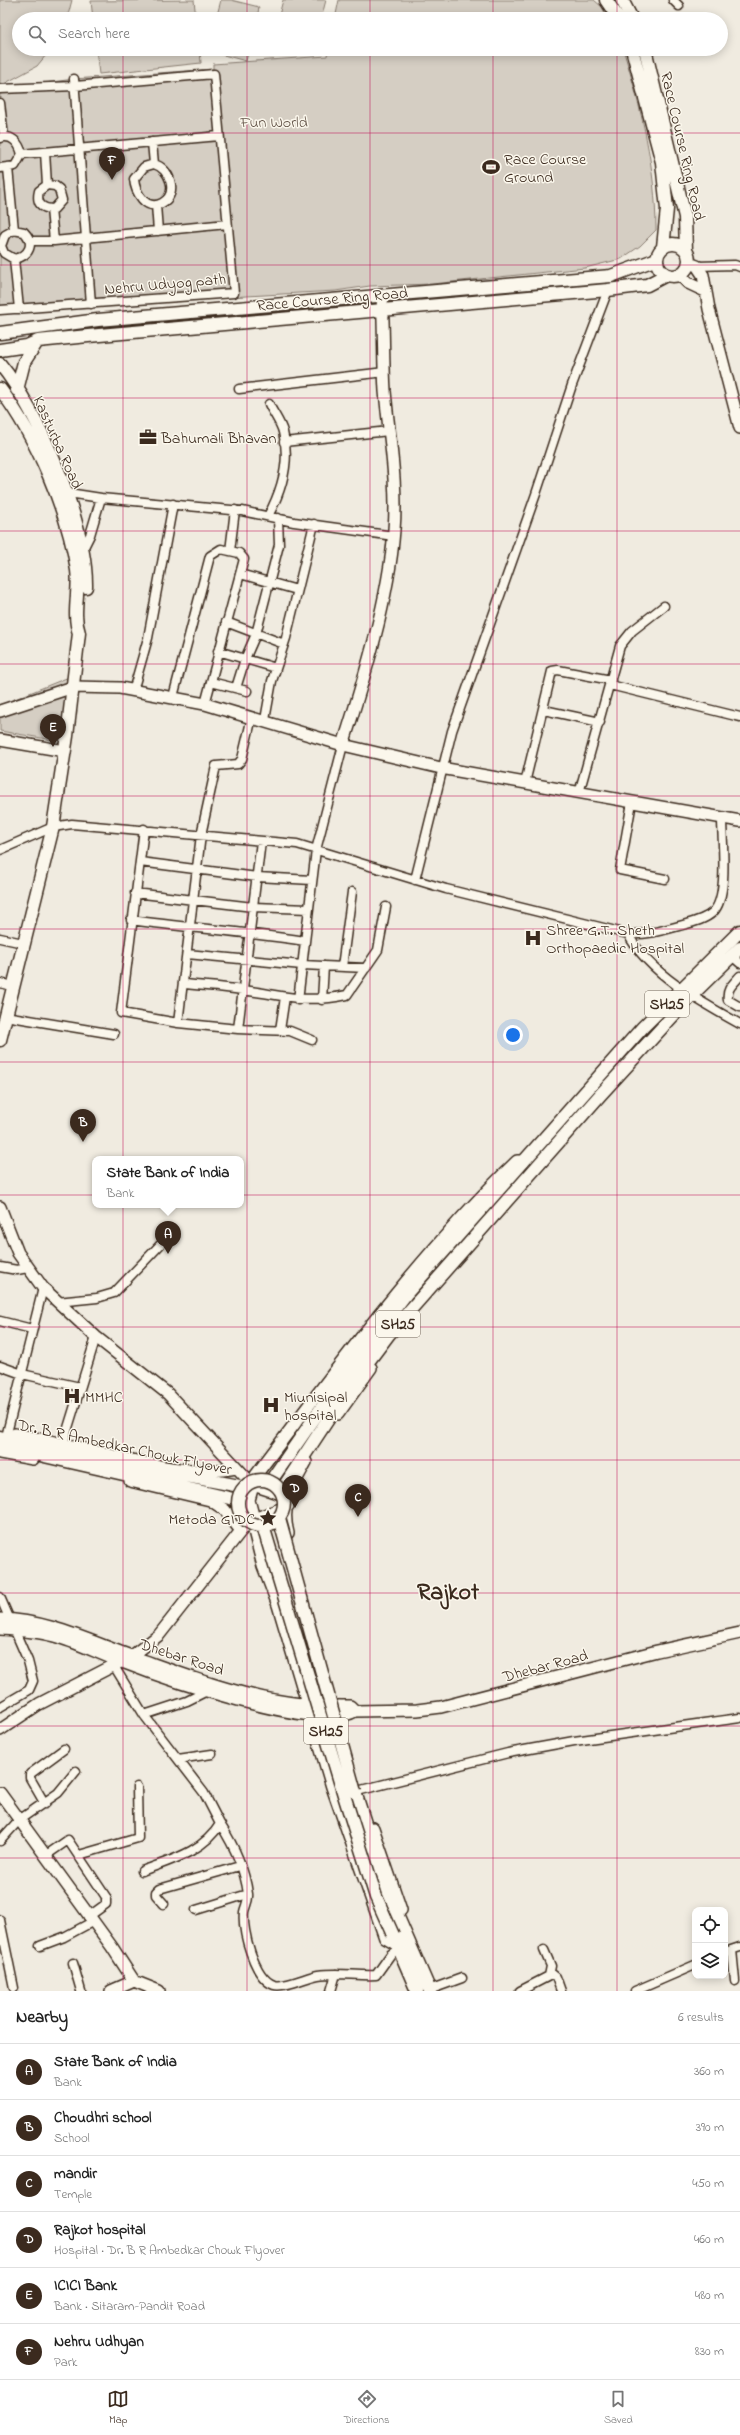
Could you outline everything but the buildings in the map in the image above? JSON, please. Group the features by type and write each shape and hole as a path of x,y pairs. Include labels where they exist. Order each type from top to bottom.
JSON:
{"main road":[{"path":"606,0 614,12"},
{"path":"622,0 628,12"},
{"name":"Race Course Ring Road","path":"634,56 662,162 667,209 663,247"},
{"name":"Race Course Ring Road","path":"646,56 685,217 691,260"},
{"path":"678,245 691,260 680,275 666,275 659,269 657,259 663,247 678,245"},
{"name":"Race Course Ring Road","path":"0,333 98,320 382,297 611,276 657,259"},
{"name":"Race Course Ring Road","path":"0,350 27,346 38,341 608,290 647,285 666,275"},
{"path":"18,390 24,362 38,341"},
{"name":"Kasturba Road","path":"0,364 18,390 39,430 83,549 85,566 85,604 83,625 79,633"},
{"path":"0,389 61,492 76,562 78,579 76,624 79,633 65,751 53,827 13,986 2,1023 0,1040"},
{"name":"SH25","path":"285,1498 350,1386 389,1334 740,931"},
{"name":"SH25","path":"270,1482 379,1327 522,1162 643,1028 737,955"},
{"name":"Dr. B R Ambedkar Chowk Flyover","path":"2,1434 128,1465 249,1486"},
{"name":"Dr. B R Ambedkar Chowk Flyover","path":"0,1446 238,1500"},
{"name":"Dr. B R Ambedkar Chowk Flyover","path":"259,1523 255,1526 243,1518 240,1513 238,1500 249,1486 257,1480 270,1482"},
{"path":"259,1523 279,1518 284,1505 285,1498 270,1482"},
{"name":"SH25","path":"279,1518 356,1792 417,1991"},
{"name":"SH25","path":"259,1523 318,1705 376,1897 430,1990"}],"street":[{"name":"Nehru Udyog path","path":"0,310 234,293 214,74 75,83"},
{"path":"0,89 75,83 91,304"},
{"path":"0,103 2,138 14,139 20,147 22,154 15,166 4,168 14,230"},
{"path":"22,154 219,136"},
{"path":"152,142 154,164"},
{"path":"45,152 47,185"},
{"path":"154,164 162,166 168,172 171,181 171,189 167,197 163,203 156,205 146,203 139,196 135,188 134,178 144,167 154,164"},
{"path":"47,185 55,186 61,194 62,200 58,205 51,209 40,205 37,199 39,190 47,185"},
{"path":"156,205 158,231"},
{"path":"51,209 54,241"},
{"path":"30,241 54,241 227,224"},
{"path":"14,230 24,232 30,241 30,249 26,254 14,259 4,253 0,246 4,235 14,230"},
{"path":"14,259 19,309"},
{"path":"691,260 735,265 740,267"},
{"path":"691,260 703,276 740,428"},
{"path":"680,275 688,283 706,291"},
{"path":"415,880 441,768 470,676 534,501 572,385 608,290"},
{"path":"298,1000 316,850 343,745 358,697 387,580 394,536 393,478 385,372 382,297"},
{"path":"239,389 385,372"},
{"path":"268,516 285,480 283,432 269,404"},
{"path":"284,442 389,431"},
{"path":"61,492 101,498 235,510 394,536"},
{"path":"83,549 90,535 101,498"},
{"path":"133,691 148,638 173,504"},
{"path":"230,551 235,510"},
{"path":"236,688 244,659 256,634 268,582 279,546 278,518"},
{"path":"265,720 276,668 284,644 314,524"},
{"path":"174,697 210,556 221,549 239,553 244,559 218,651 205,704"},
{"path":"240,574 297,590"},
{"path":"580,793 620,646 624,638 664,606"},
{"path":"226,622 284,644"},
{"path":"218,651 276,668"},
{"path":"525,783 544,710 552,671 558,670 740,717"},
{"path":"211,682 247,691"},
{"path":"0,711 73,686 105,687 174,697 265,720 343,745 441,768 740,821"},
{"path":"544,710 600,722"},
{"path":"178,1023 184,984 201,835 216,766 238,764 242,759 252,717"},
{"path":"0,740 65,751"},
{"path":"632,802 620,870 664,879"},
{"path":"0,850 53,827 72,824 144,829 296,844 415,880 628,934 654,933 699,920 712,914 718,907 722,894 722,819"},
{"path":"144,829 121,1012 178,1023 238,1029 290,1031 312,1040"},
{"path":"238,1029 261,841"},
{"path":"140,862 256,877 312,880"},
{"path":"342,966 352,892"},
{"path":"135,893 253,907 309,909"},
{"path":"184,984 243,990 298,1000 322,1000 347,995 378,950 386,907"},
{"path":"132,920 190,928 250,932 305,941"},
{"path":"628,934 641,956 688,992 740,1024"},
{"path":"0,938 23,943"},
{"path":"187,954 302,965 366,968"},
{"path":"322,1000 324,966"},
{"path":"740,976 728,990 727,995 728,1000 740,1007"},
{"path":"0,983 13,986"},
{"path":"280,1030 285,997"},
{"path":"2,1023 114,1034"},
{"path":"259,1523 249,1500 249,1486 256,1475 356,1344 437,1247 502,1175 517,1161 522,1162"},
{"path":"0,1207 10,1235 28,1268 43,1288 96,1337 168,1394 237,1468 249,1486 285,1498"},
{"path":"57,1302 97,1298 114,1293 160,1246"},
{"path":"0,1268 17,1270 28,1268"},
{"path":"43,1288 22,1374 2,1434 64,1444 137,1461 190,1470 217,1472 237,1468"},
{"path":"0,1321 32,1329"},
{"path":"64,1444 96,1337"},
{"path":"0,1366 22,1374 80,1387"},
{"path":"0,1453 210,1500 225,1510 241,1531"},
{"path":"285,1498 259,1523 254,1531 263,1566 278,1605 311,1710 332,1787 385,1938 401,1940"},
{"path":"117,1664 144,1715 204,1793 236,1852 248,1894 244,1911 247,1937 255,1964 266,1980 279,1985 318,1975 376,1975 409,1929 396,1899 361,1790 286,1526 285,1498"},
{"path":"0,1730 39,1704 132,1656 159,1635 241,1531 259,1523"},
{"path":"0,1597 7,1623 28,1661 33,1680 29,1690 0,1707"},
{"name":"Dhebar Road","path":"0,1629 7,1623 29,1621 63,1630 132,1656 236,1690 311,1710"},
{"name":"Dhebar Road","path":"7,1623 56,1637 117,1664 259,1706 311,1710 338,1710 350,1714 355,1711 417,1710 442,1707 658,1651 740,1633"},
{"path":"144,1715 187,1701 206,1691"},
{"path":"361,1790 508,1754 574,1741 740,1718"},
{"path":"45,1804 30,1778 30,1774 64,1749"},
{"path":"178,1759 212,1754"},
{"path":"0,1841 19,1820 45,1804 63,1788 76,1771"},
{"path":"79,1855 138,1838 137,1787"},
{"path":"2,1798 112,1948 129,1986"},
{"path":"142,1871 204,1844 212,1837 220,1824"},
{"path":"40,1946 64,1937 90,1920 106,1904 106,1897 68,1840 45,1856"},
{"path":"164,1904 156,1896 156,1892 159,1889 240,1866"},
{"path":"196,1910 248,1894"},
{"path":"0,1920 14,1988"},
{"path":"735,1981 728,1951 740,1947"},
{"path":"544,1950 551,1973 556,1977 561,1991"},
{"path":"73,1963 81,1991"},
{"path":"635,1991 692,1965"},
{"path":"520,1991 544,1980 551,1973"},
{"path":"331,1991 336,1974"},
{"path":"430,1990 462,1978"},
{"path":"111,1991 129,1986 159,1991"}],"green space":[{"path":"0,0 72,0 69,12 12,12 12,56 45,56 37,66 0,86"},
{"path":"194,0 195,12 92,12 91,1"},
{"path":"221,0 231,0 259,7 258,12 218,12"},
{"path":"283,0 326,0 323,12 280,12"},
{"path":"339,0 594,0 602,7 604,12 336,12"},
{"path":"97,56 200,56 201,63 99,74"},
{"path":"227,56 247,56 246,61"},
{"name":"Fun World","path":"327,56 625,56 636,93 646,138 653,184 656,230 640,246 621,259 585,268 432,284 370,286 335,291 0,310 0,89 74,79 213,69 213,64"},
{"path":"74,675 65,742 0,731 0,705"}],"place":[{"name":"Race Course Ground","path":"491,167"},
{"name":"Nehru Udhyan","path":"112,180"},
{"name":"Bahumali Bhavan","path":"148,437"},
{"name":"ICICI Bank","path":"53,747"},
{"name":"Shree G.T. Sheth Orthopaedic Hospital","path":"533,938"},
{"name":"Choudhri school","path":"83,1142"},
{"name":"State Bank of India","path":"168,1254"},
{"name":"MMHC","path":"72,1396"},
{"name":"Miunisipal hospital","path":"271,1405"},
{"name":"Rajkot hospital","path":"295,1508"},
{"name":"mandir","path":"358,1517"},
{"name":"Metoda GIDC","path":"268,1518"}],"district":[{"name":"Rajkot","path":"448,1591"}]}
